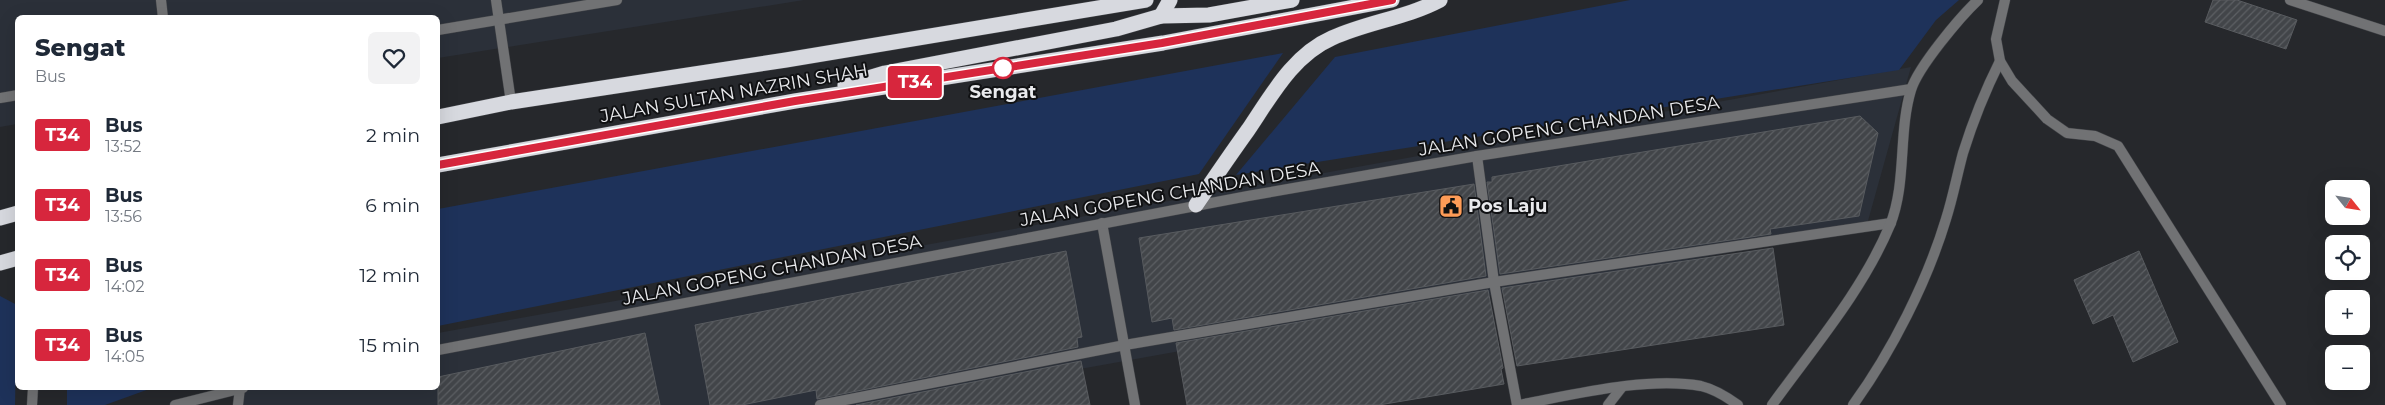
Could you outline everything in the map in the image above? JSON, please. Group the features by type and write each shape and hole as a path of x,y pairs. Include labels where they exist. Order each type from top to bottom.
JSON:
{"highway":[{"name":"JALAN SULTAN NAZRIN SHAH","path":"440,117 512,102 786,60 1085,5 1147,0"},
{"path":"1147,0 1160,16"},
{"path":"1160,16 1170,0"},
{"path":"795,101 885,73 1116,30 1160,16 1209,15 1292,0"},
{"name":"JALAN SULTAN NAZRIN SHAH","path":"440,165 795,101 1162,43 1392,0"},
{"path":"1196,206 1276,88 1294,66 1311,51 1332,38 1417,11 1440,0"},
{"path":"0,218 15,214"},
{"path":"0,263 15,259"}],"street":[{"path":"161,0 163,15"},
{"path":"496,0 512,102"},
{"path":"440,30 617,0"},
{"path":"1772,405 1866,275 1891,222 1898,191 1911,89 1937,47 1978,0"},
{"path":"2005,0 1996,39 2000,61 2012,81 2047,119 2067,133 2095,136 2118,146 2281,405"},
{"path":"2290,0 2385,31"},
{"path":"1853,405 1866,386 1923,284 1946,219 1963,154 1979,104 2000,61"},
{"name":"JALAN GOPENG CHANDAN DESA","path":"440,350 1102,223 1477,156 1911,89"},
{"path":"0,98 15,96"},
{"path":"1477,156 1494,282 1518,405 1622,387 1670,384 1702,386 1723,395 1738,405"},
{"path":"820,405 1125,345 1494,282 1891,222"},
{"path":"1102,223 1135,405"},
{"path":"1608,405 1622,387"},
{"path":"32,405 33,390"},
{"path":"175,405 233,390"},
{"path":"238,405 241,390"}],"shaded area":[{"path":"0,0 804,0 440,58 440,15 15,15 15,124 0,127"},
{"path":"1630,0 1959,0 1936,20 1899,70 1236,175 1335,57"},
{"path":"1283,53 1199,174 440,326 440,209"},
{"path":"1911,67 1866,228 879,405 237,405 239,390 440,390 440,333"},
{"path":"0,296 15,304 15,390 15,405 0,405"},
{"path":"67,390 146,390 105,405 67,405"}],"building":[{"path":"2213,0 2237,0 2297,20 2286,49 2205,22"},
{"path":"1860,116 1878,133 1859,216 1770,229 1771,234 1500,274 1487,182 1492,182 1492,177"},
{"path":"1474,184 1486,276 1174,330 1172,318 1152,322 1139,238"},
{"path":"1773,248 1784,325 1517,366 1502,288"},
{"path":"1066,251 1082,337 1077,338 1078,347 817,399 816,390 742,405 710,405 695,325"},
{"path":"2139,251 2178,342 2133,362 2113,315 2093,324 2074,280"},
{"path":"1488,290 1503,368 1501,369 1504,384 1379,405 1187,405 1176,343"},
{"path":"645,333 660,405 438,405 440,377"},
{"path":"1081,361 1090,405 856,405"}],"bus line":[{"name":"T34","path":"440,165 795,101 1162,43 1392,0"}],"place":[{"name":"Sengat","path":"1003,68"},
{"name":"Pos Laju","path":"1451,206"}]}
